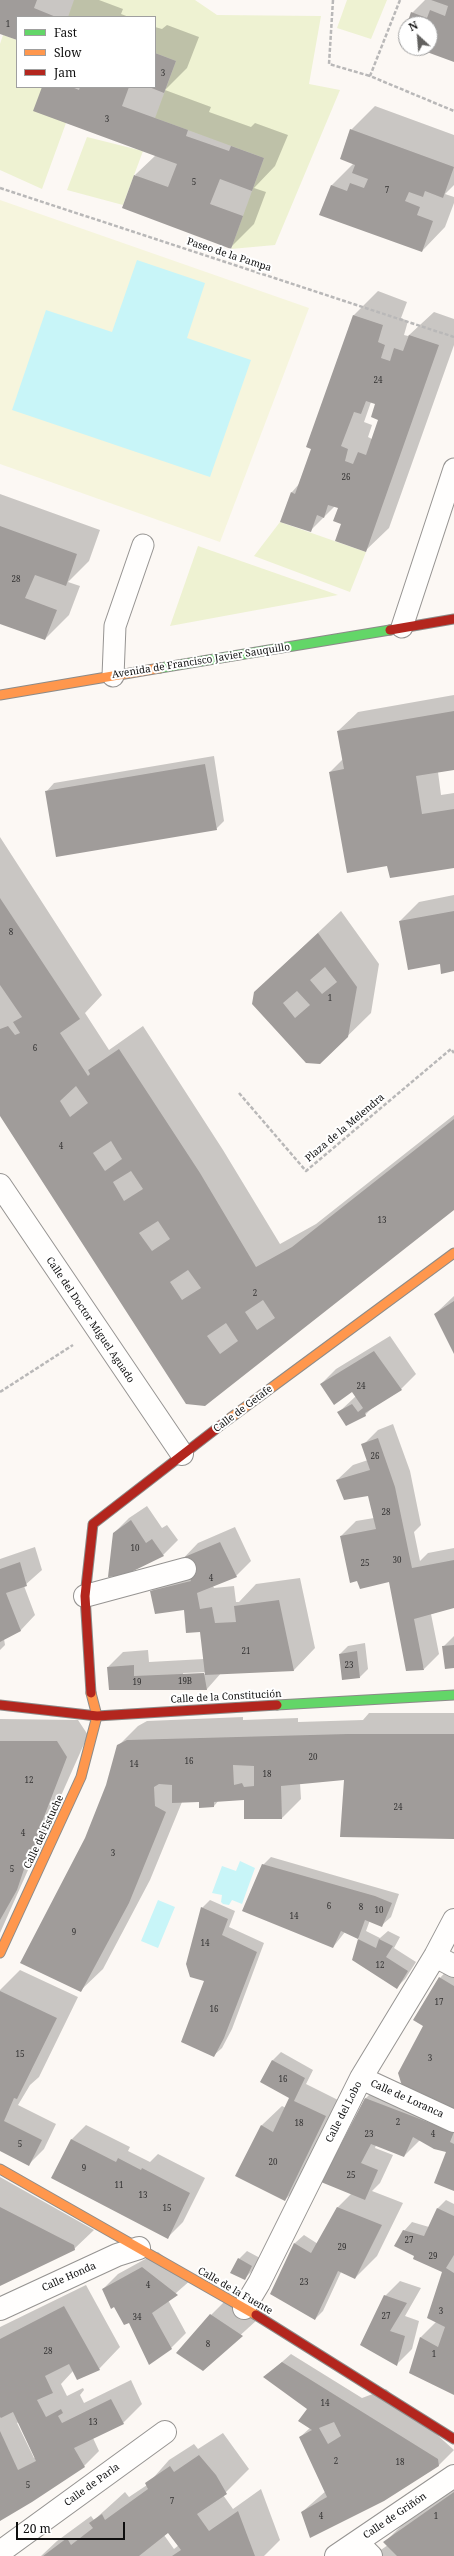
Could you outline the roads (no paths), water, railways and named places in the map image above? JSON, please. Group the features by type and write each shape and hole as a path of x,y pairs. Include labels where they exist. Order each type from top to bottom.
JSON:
{"street":[{"name":"Avenida de Francisco Javier Sauquillo","path":"0,695 454,619"},
{"name":"Calle del Doctor Miguel Aguado","path":"0,1185 182,1454"},
{"name":"Calle de Getafe","path":"97,1716 89,1687 85,1596 93,1524 182,1454 454,1253"},
{"path":"85,1596 185,1569"},
{"name":"Calle de la Constitución","path":"0,1705 97,1716 454,1695"},
{"name":"Calle del Estuche","path":"0,1953 81,1778 97,1716"},
{"name":"Calle del Lobo","path":"244,2308 259,2283 361,2078 445,1961 454,1920"},
{"name":"Calle de Loranca","path":"361,2078 454,2121"},
{"name":"Calle de la Fuente","path":"0,2169 244,2308 454,2439"},
{"name":"Calle Honda","path":"0,2309 117,2255 139,2248"},
{"name":"Calle de Parla","path":"0,2552 165,2432"},
{"name":"Calle de Griñón","path":"336,2556 364,2549 454,2476"}],"lane":[{"path":"402,627 454,469"},
{"path":"113,676 115,626 143,545"}],"water":[{"path":"137,260 205,283 187,338 251,360 210,477 12,410 46,310 112,332"},
{"path":"240,1861 255,1868 242,1904 232,1900 229,1905 223,1904 221,1902 222,1895 212,1893 222,1866 236,1871"},
{"path":"158,1900 175,1907 158,1948 141,1941"}]}
